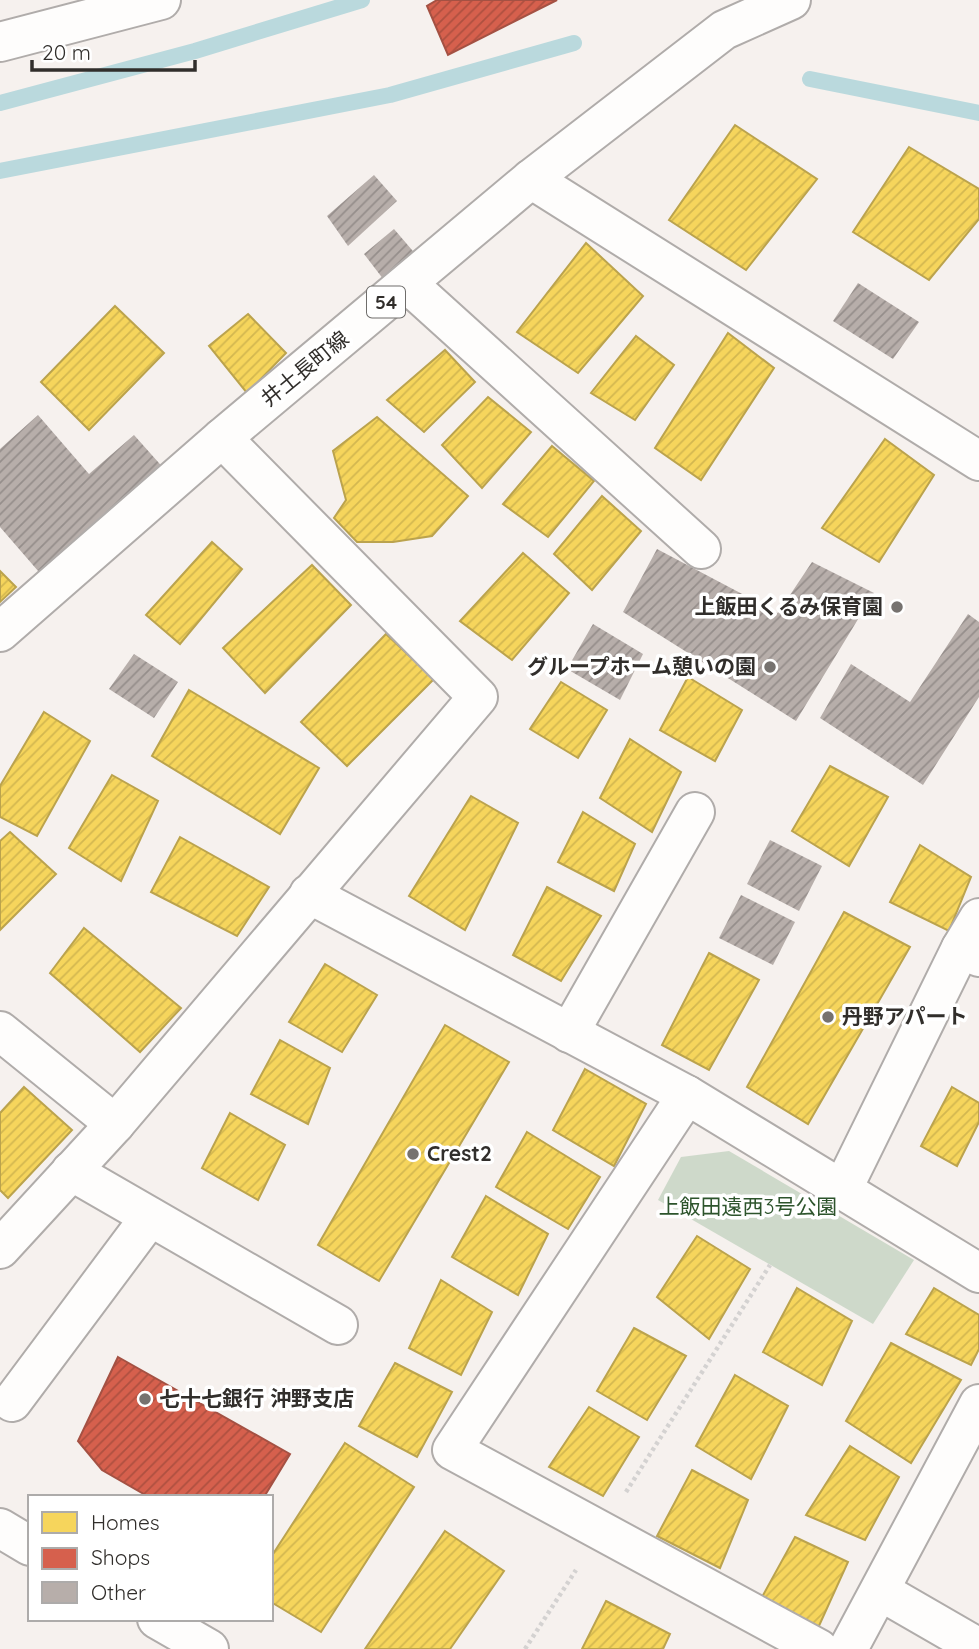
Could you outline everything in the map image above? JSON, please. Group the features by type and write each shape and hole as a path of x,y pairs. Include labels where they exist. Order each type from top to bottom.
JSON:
{"street":[{"path":"0,43 160,0"},
{"name":"井土長町線","path":"0,632 222,438 531,179 724,30 791,0"},
{"path":"531,179 979,461"},
{"path":"408,284 701,549"},
{"path":"0,1249 115,1124 478,697 222,438"},
{"path":"569,1033 695,812"},
{"path":"309,894 687,1095 844,1188 979,1273"},
{"path":"844,1188 973,941"},
{"path":"0,1031 115,1124"},
{"path":"687,1095 452,1450 819,1649"},
{"path":"71,1171 338,1325"},
{"path":"12,1402 150,1217"},
{"path":"848,1649 881,1592 979,1405"},
{"path":"0,1528 28,1545"},
{"path":"881,1592 979,1647"},
{"path":"160,1621 209,1649"}],"path":[{"path":"525,1649 770,1265"}],"green space":[{"name":"上飯田遠西3号公園","path":"729,1151 914,1260 873,1324 658,1200 681,1157"}],"building: Homes":[{"path":"735,125 817,179 746,270 669,220"},
{"path":"909,147 979,189 979,219 929,280 853,232"},
{"path":"586,243 643,296 578,373 517,332"},
{"path":"115,306 164,353 89,430 41,382"},
{"path":"248,314 286,353 247,393 209,346"},
{"path":"728,333 774,368 701,480 655,448"},
{"path":"636,336 674,365 635,420 591,393"},
{"path":"445,350 475,382 424,432 387,400"},
{"path":"488,397 531,432 482,488 442,445"},
{"path":"377,417 468,496 432,536 393,542 357,542 334,518 346,500 333,451"},
{"path":"885,439 934,475 879,562 822,528"},
{"path":"552,446 594,481 548,537 503,504"},
{"path":"602,496 641,531 592,590 554,554"},
{"path":"212,542 242,569 180,644 146,615"},
{"path":"523,553 569,593 512,660 460,621"},
{"path":"312,565 351,605 265,693 223,648"},
{"path":"0,571 16,587 0,602"},
{"path":"386,634 434,679 347,766 301,722"},
{"path":"688,677 742,710 715,761 660,730"},
{"path":"561,682 607,710 578,758 530,729"},
{"path":"189,690 319,768 280,834 152,756"},
{"path":"44,712 90,741 37,836 0,817 0,786"},
{"path":"630,739 681,772 652,832 600,798"},
{"path":"830,766 888,797 849,866 792,831"},
{"path":"112,775 158,801 121,881 69,848"},
{"path":"471,796 518,823 465,930 409,896"},
{"path":"583,812 635,844 614,891 558,862"},
{"path":"10,832 56,874 0,930 0,841"},
{"path":"180,837 269,887 237,936 151,892"},
{"path":"920,845 971,877 949,931 890,902"},
{"path":"547,887 601,916 561,981 513,955"},
{"name":"丹野アパート","path":"844,912 910,947 808,1124 747,1087"},
{"path":"84,928 181,1008 140,1052 50,973"},
{"path":"709,953 759,980 709,1070 662,1045"},
{"path":"325,964 377,995 342,1052 289,1022"},
{"name":"Crest2","path":"445,1025 509,1062 379,1281 318,1245"},
{"path":"280,1040 330,1068 308,1124 251,1094"},
{"path":"585,1069 646,1104 614,1166 553,1130"},
{"path":"24,1087 72,1130 8,1198 0,1190 0,1113"},
{"path":"952,1087 979,1103 979,1122 957,1166 921,1146"},
{"path":"230,1113 285,1145 258,1200 202,1168"},
{"path":"527,1132 600,1177 568,1229 496,1187"},
{"path":"486,1196 548,1234 518,1295 452,1257"},
{"path":"697,1236 750,1269 709,1339 657,1297"},
{"path":"441,1280 492,1312 461,1375 409,1348"},
{"path":"797,1288 852,1321 822,1385 763,1352"},
{"path":"934,1288 979,1315 979,1349 971,1365 906,1334"},
{"path":"634,1328 686,1356 647,1420 597,1391"},
{"path":"891,1343 961,1380 911,1463 846,1421"},
{"path":"395,1363 452,1392 417,1457 359,1426"},
{"path":"735,1375 788,1406 751,1479 696,1446"},
{"path":"589,1407 639,1437 603,1496 549,1467"},
{"path":"345,1443 414,1487 321,1632 273,1603 273,1554"},
{"path":"850,1446 899,1477 865,1540 806,1515"},
{"path":"692,1470 748,1500 720,1568 657,1536"},
{"path":"445,1531 504,1571 450,1649 365,1649"},
{"path":"795,1537 848,1562 818,1628 762,1597"},
{"path":"606,1601 670,1634 663,1649 582,1649"}],"building: Shops":[{"path":"437,0 557,0 448,55 427,6"},
{"name":"七十七銀行 沖野支店","path":"118,1357 290,1454 265,1495 146,1495 102,1470 78,1441"}],"building: Other":[{"path":"374,175 397,201 348,246 327,216"},
{"path":"394,229 418,257 387,284 364,254"},
{"path":"858,283 919,322 893,359 833,321"},
{"path":"38,415 89,474 134,435 167,472 45,579 0,527 0,449"},
{"name":"グループホーム憩いの園","path":"657,549 778,613 812,562 874,593 796,721 623,612"},
{"name":"上飯田くるみ保育園","path":"968,614 979,622 979,697 923,785 820,718 851,664 910,702"},
{"path":"593,624 643,654 620,700 567,669"},
{"path":"134,654 178,682 154,718 109,689"},
{"path":"770,840 822,866 799,911 747,884"},
{"path":"741,895 795,922 773,965 719,938"}],"waterway":[{"path":"0,103 195,51 362,0"},
{"path":"0,171 390,95 574,43"},
{"path":"810,79 979,113"}],"place":[{"name":"上飯田くるみ保育園","path":"897,607"},
{"name":"グループホーム憩いの園","path":"770,667"},
{"name":"丹野アパート","path":"828,1017"},
{"name":"Crest2","path":"413,1154"},
{"name":"七十七銀行 沖野支店","path":"145,1399"}]}
